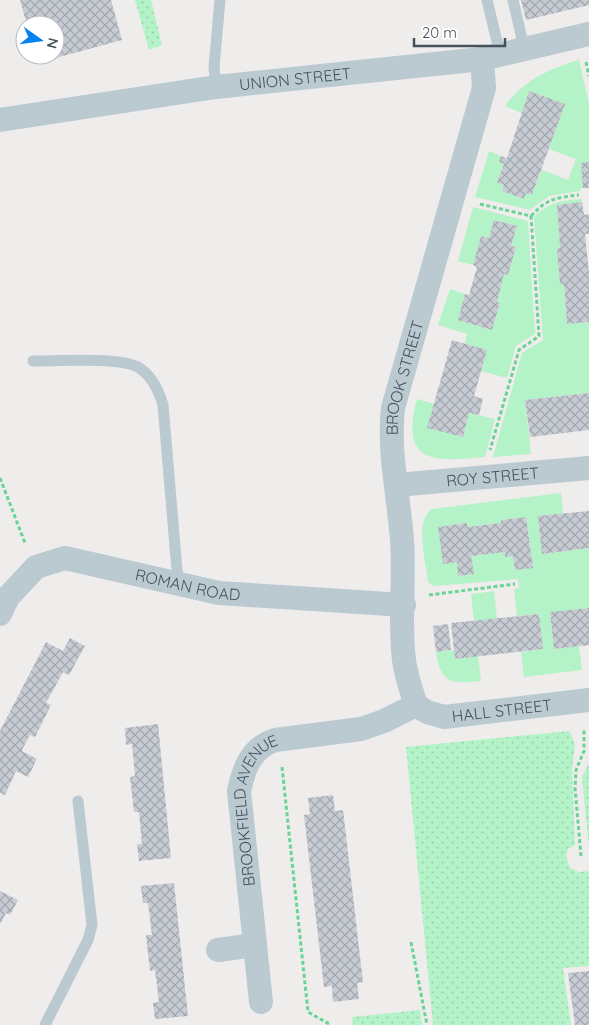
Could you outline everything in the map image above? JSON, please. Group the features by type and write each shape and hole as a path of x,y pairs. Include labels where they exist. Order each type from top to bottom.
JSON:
{"street":[{"name":"UNION STREET","path":"0,120 216,87 491,56 589,34"},
{"name":"BROOK STREET","path":"416,704 404,659 414,600 402,544 397,485 391,456 393,408 484,88 491,56"},
{"name":"ROY STREET","path":"397,485 589,468"},
{"name":"ROMAN ROAD","path":"0,614 8,597 36,567 65,558 178,582 219,593 414,600"},
{"name":"HALL STREET","path":"416,704 427,712 444,717 589,700"},
{"name":"BROOKFIELD AVENUE","path":"261,1002 239,791 244,769 252,755 262,744 275,740 361,729 384,721 416,704"},
{"path":"218,950 255,945"}],"lane":[{"path":"216,87 214,67 220,0"},
{"path":"487,0 491,56"},
{"path":"513,0 524,48"},
{"path":"33,361 121,362 138,368 154,384 163,405 178,582"},
{"path":"45,1025 88,940 92,925 78,800"}],"path":[{"path":"489,453 519,350 539,336 531,216 543,203 554,198 579,195"},
{"path":"478,203 531,216"},
{"path":"0,478 8,504 36,567"},
{"path":"414,600 515,584"},
{"path":"581,856 575,788 576,770 584,751 584,723"},
{"path":"282,764 308,1012 331,1025"},
{"path":"411,942 427,1025"}],"green space":[{"path":"135,0 151,0 162,45 149,50"},
{"path":"579,60 589,104 589,162 581,163 583,188 580,191 549,196 530,210 475,197 489,151 501,156 500,162 504,164 498,183 504,185 502,191 523,199 526,193 532,195 542,170 568,180 576,159 549,149 564,104 529,91 522,113 505,106 529,82 557,67"},
{"path":"582,199 582,202 557,205 560,248 557,249 560,285 564,284 567,324 589,322 589,393 525,400 531,454 493,457 522,353 543,340 534,217 545,208 556,203"},
{"path":"473,207 528,221 535,334 516,346 507,378 481,371 487,350 465,344 467,334 438,325 450,289 465,294 458,320 492,330 500,304 497,302 504,274 508,275 516,247 511,246 517,226 495,220 489,238 481,236 473,265 458,261"},
{"path":"417,399 435,404 463,437 469,413 495,419 485,457 450,459 436,458 425,454 417,447 413,436 413,420"},
{"path":"561,493 563,514 538,516 543,554 589,548 589,608 550,613 554,649 579,646 582,670 524,677 521,652 543,649 539,614 517,616 514,589 519,588 518,579 434,586 428,582 422,532 427,515 432,509","holes":["526,517 533,567 515,570 513,556 506,557 505,552 471,556 473,574 459,576 457,562 439,527 467,523 467,527 501,523 501,520"]},
{"path":"494,591 497,619 474,621 471,594"},
{"path":"454,650 455,659 478,656 481,681 455,682 445,676 438,663 436,652"},
{"path":"570,731 575,745 572,770 575,845 568,849 566,856 570,868 579,872 589,871 589,966 563,968 571,1025 433,1025 406,747"},
{"path":"589,763 589,848 582,777"},
{"path":"420,1010 422,1025 353,1025 352,1017"}],"building":[{"path":"20,0 111,0 122,40 65,55 65,15 24,15"},
{"path":"521,0 589,0 589,5 526,20"},
{"path":"529,91 565,104 532,195 526,193 524,199 502,191 504,185 497,183 504,164 499,162 501,156 507,158"},
{"path":"589,162 589,188 583,188 581,163"},
{"path":"582,202 584,215 589,214 589,234 585,234 589,273 589,322 567,324 564,284 560,285 557,249 560,248 557,205"},
{"path":"494,220 517,226 511,246 516,247 508,275 504,274 497,302 500,303 492,330 458,320 465,294 469,295 477,267 473,265 481,236 489,238"},
{"path":"452,340 487,350 474,396 483,399 479,415 469,413 463,437 427,428"},
{"path":"589,393 589,430 530,437 525,400"},
{"path":"589,511 589,548 542,554 538,516"},
{"path":"526,517 533,568 515,570 513,556 505,557 505,552 471,556 474,574 458,576 457,562 443,564 438,527 467,523 467,527 501,523 501,520"},
{"path":"589,608 589,645 554,649 550,612"},
{"path":"539,614 543,649 455,659 451,623"},
{"path":"448,624 451,650 436,652 433,626"},
{"path":"70,638 85,646 69,675 63,672 46,703 51,705 35,737 30,735 22,751 37,759 28,777 16,771 5,795 0,793 0,731 46,642 63,651"},
{"path":"158,724 171,858 139,861 137,844 142,844 139,812 134,812 130,777 135,776 132,744 126,745 125,728"},
{"path":"333,795 335,811 343,810 363,982 357,983 359,999 333,1002 332,986 324,987 304,815 310,814 308,798"},
{"path":"174,883 188,1016 155,1019 153,1003 159,1002 155,970 150,971 146,935 152,935 148,903 143,903 141,886"},
{"path":"0,891 18,900 10,915 6,913 0,924"},
{"path":"589,971 589,1025 575,1025 568,973"}]}
